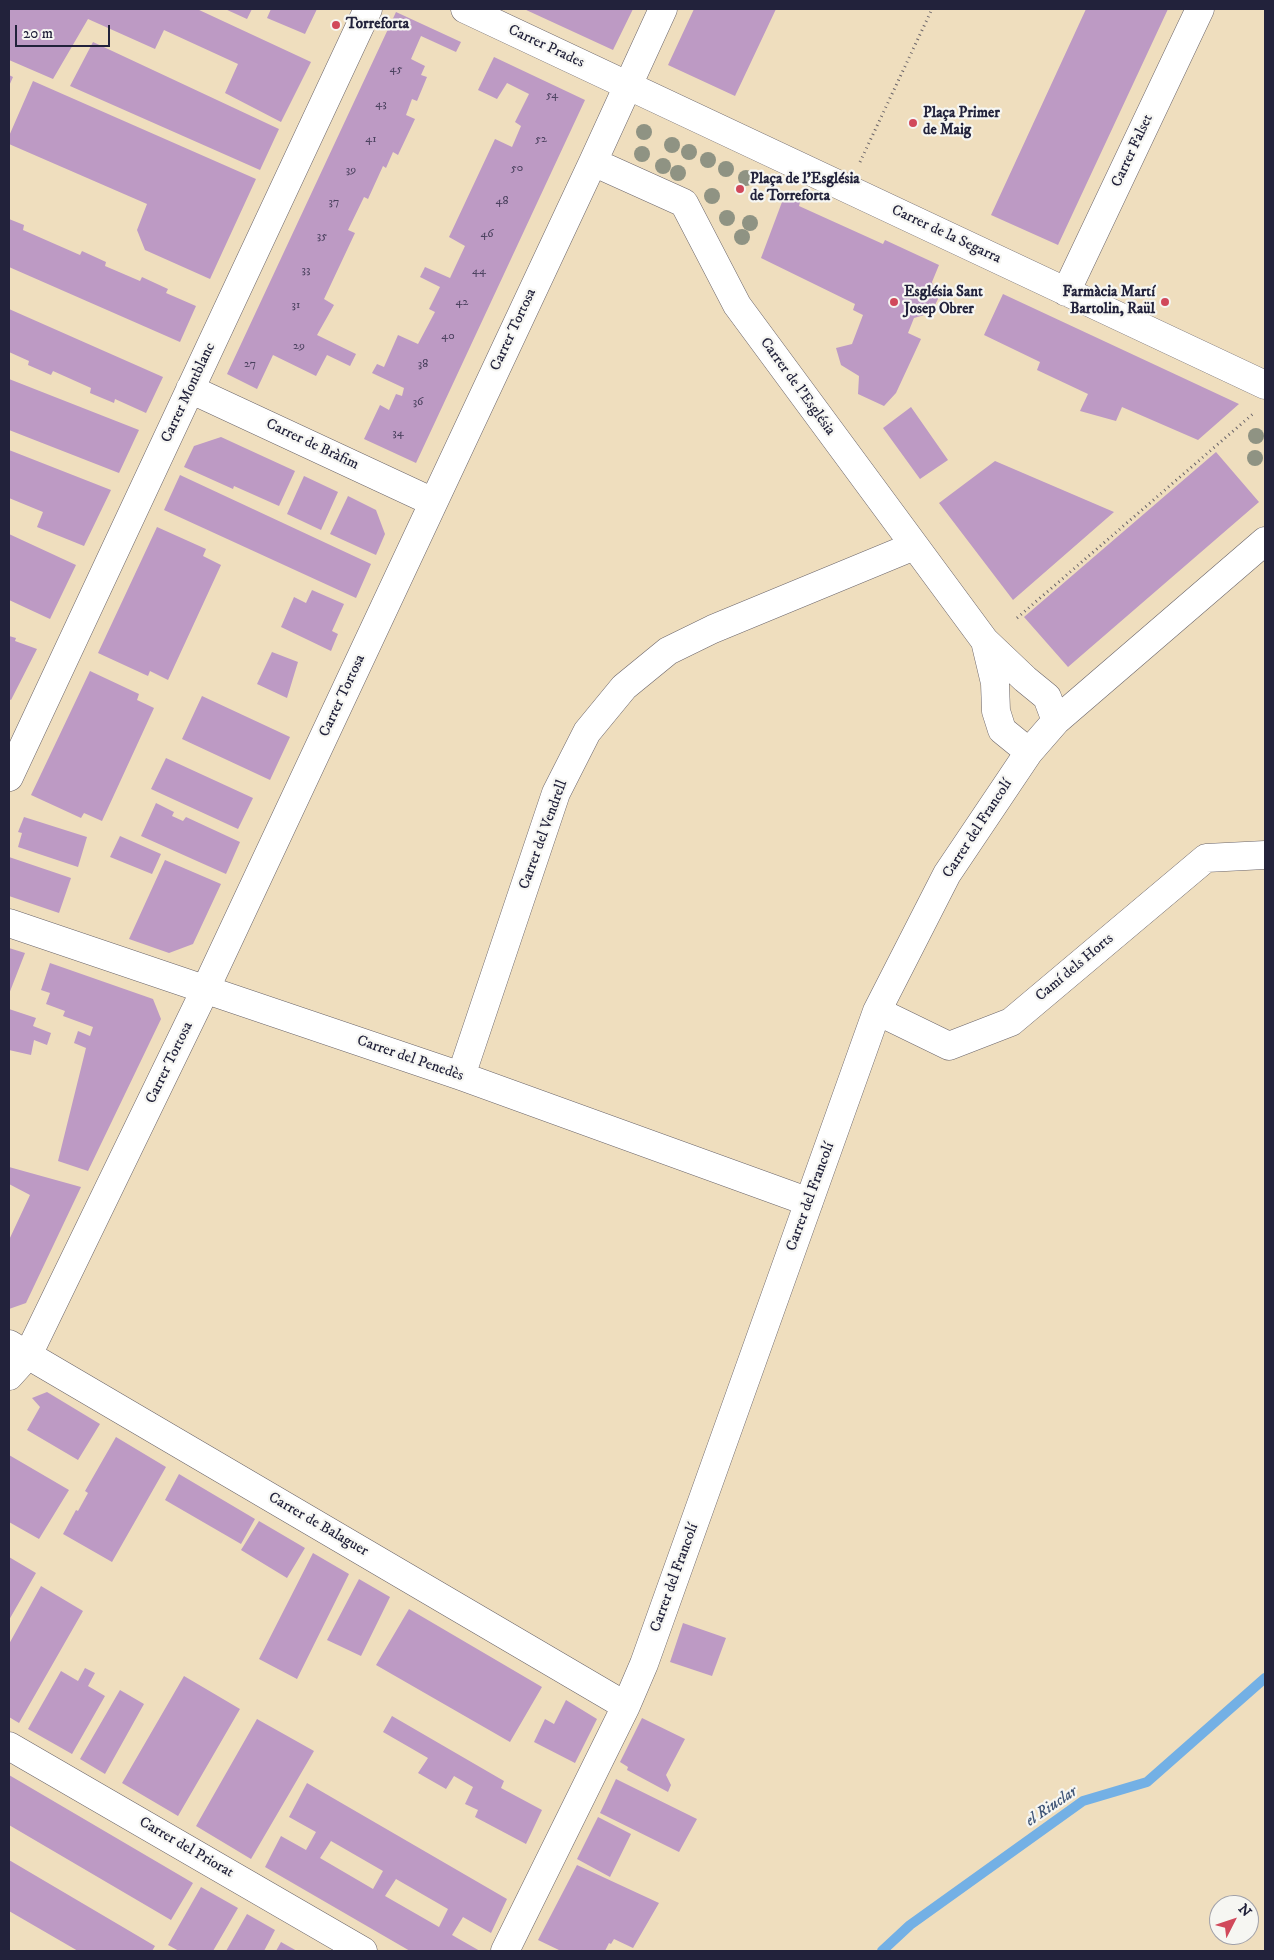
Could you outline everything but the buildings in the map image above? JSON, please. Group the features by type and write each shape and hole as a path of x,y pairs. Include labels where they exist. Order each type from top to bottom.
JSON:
{"street":[{"name":"Carrer Montblanc","path":"9,777 17,740 190,389 368,9"},
{"name":"Carrer Prades","path":"464,9 627,85"},
{"name":"Carrer Tortosa","path":"9,1376 18,1350 206,988 663,9"},
{"name":"Carrer Falset","path":"1066,292 1200,9"},
{"name":"Carrer de la Segarra","path":"627,85 1066,292 1262,397"},
{"name":"Carrer de l'Església","path":"593,162 684,203 736,305 985,641 1047,697 1056,721"},
{"name":"Carrer de Bràfim","path":"190,389 433,502"},
{"name":"Carrer del Francolí","path":"505,1951 626,1706 648,1654 877,1011 947,874 1029,752 1056,721 1265,541"},
{"name":"Carrer del Vendrell","path":"461,1076 556,794 587,732 624,687 668,651 713,629 914,546"},
{"name":"Carrer de l'Església","path":"985,641 995,683 996,711 1002,730 1029,752"},
{"name":"Camí dels Horts","path":"877,1011 949,1046 1011,1022 1206,858 1265,855"},
{"name":"Carrer del Penedès","path":"9,923 206,988 461,1076 809,1202"},
{"name":"Carrer de Balaguer","path":"18,1350 626,1706"},
{"name":"Carrer del Priorat","path":"9,1746 363,1951"}],"path":[{"path":"859,164 932,9"},
{"path":"1017,618 1262,397"}],"waterway":[{"name":"el Riuclar","path":"882,1951 910,1925 1083,1801 1147,1782 1265,1678"}],"place":[{"name":"Torreforta","path":"336,25"},
{"name":"Plaça Primer de Maig","path":"913,123"},
{"name":"Plaça de l'Església de Torreforta","path":"740,189"},
{"name":"Església Sant Josep Obrer","path":"894,302"},
{"name":"Farmàcia Martí Bartolin, Raül","path":"1165,302"}]}
